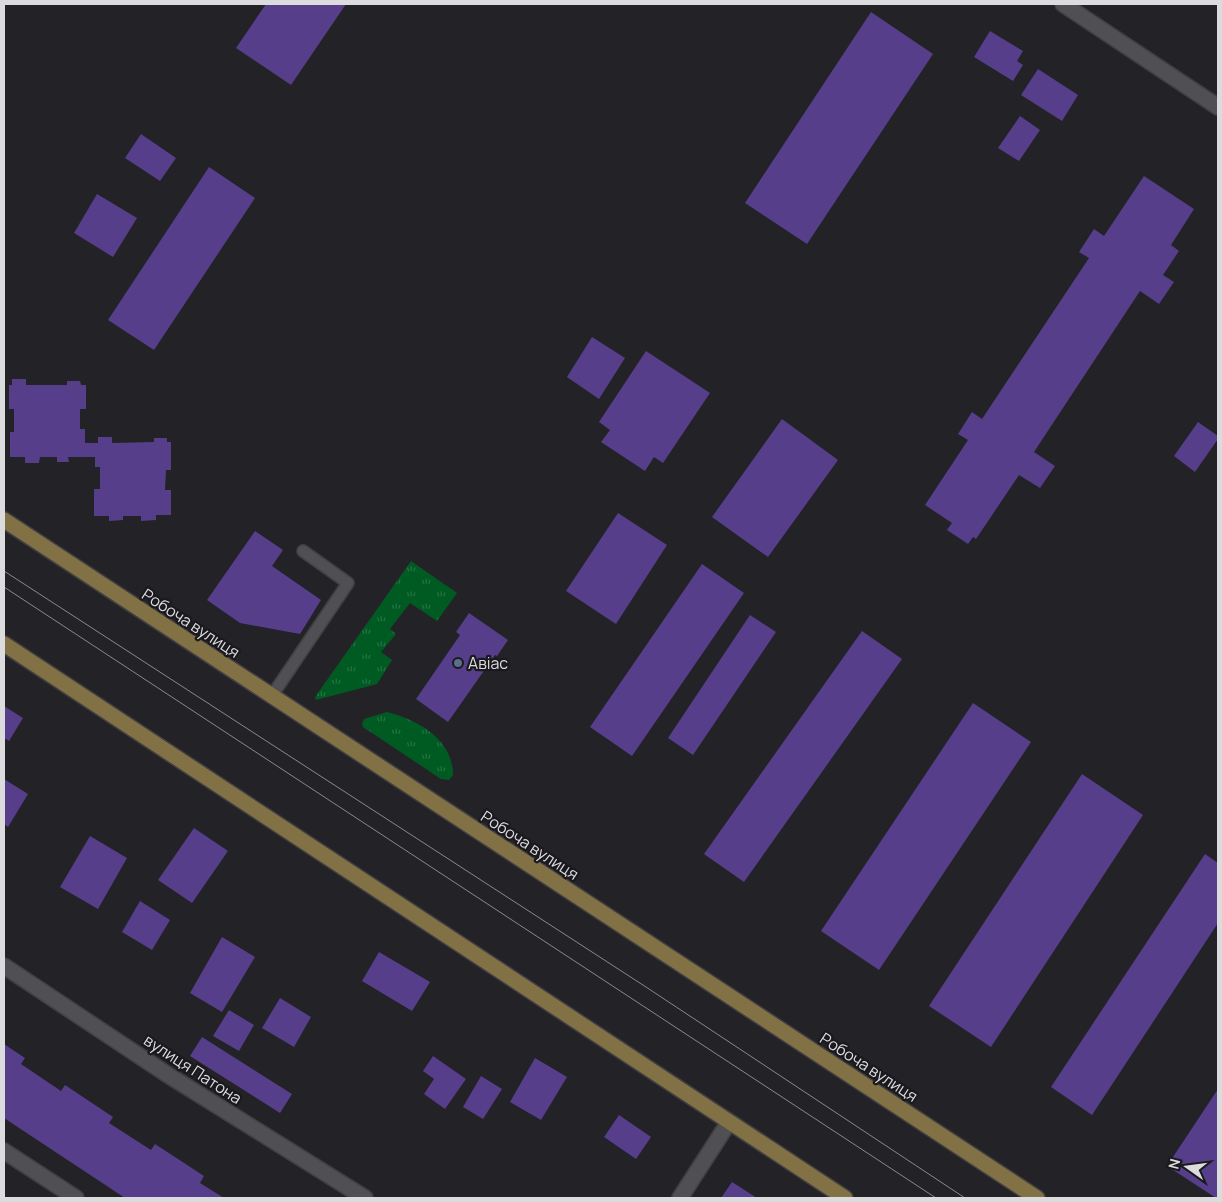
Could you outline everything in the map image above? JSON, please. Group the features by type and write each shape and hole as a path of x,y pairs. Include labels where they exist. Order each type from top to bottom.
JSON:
{"main road":[{"name":"Робоча вулиця","path":"4,520 1037,1198"},
{"path":"4,644 845,1198"}],"street":[{"path":"1063,4 1218,107"},
{"name":"вулиця Патона","path":"4,966 168,1075 365,1198"},
{"path":"680,1198 729,1122"},
{"path":"4,1151 76,1198"}],"lane":[{"path":"271,697 348,584 303,551"}],"green space":[{"path":"411,561 457,593 437,621 410,603 390,629 396,634 381,652 392,660 377,684 316,700 315,697"},
{"path":"387,712 422,726 440,741 447,751 451,762 453,775 449,780 441,779 363,727 364,719"}],"building":[{"path":"266,4 346,4 291,85 236,48"},
{"path":"871,12 933,54 807,244 745,203"},
{"path":"990,31 1023,51 1017,61 1023,65 1013,81 974,57"},
{"path":"1038,69 1078,95 1062,121 1021,95"},
{"path":"1020,116 1040,130 1019,161 998,148"},
{"path":"141,134 176,158 160,181 125,158"},
{"path":"209,167 255,198 154,350 108,320"},
{"path":"1144,176 1194,209 1171,245 1179,251 1163,275 1174,282 1159,304 1140,291 1034,452 1055,466 1040,488 1019,475 976,539 973,537 968,544 947,530 952,523 925,505 968,440 958,434 972,412 982,419 1089,258 1079,252 1094,229 1104,236"},
{"path":"97,194 137,218 113,257 74,233"},
{"path":"592,337 625,358 599,399 567,377"},
{"path":"646,351 710,393 663,463 654,457 645,471 601,442 610,430 599,422"},
{"path":"12,379 26,379 26,385 67,385 67,381 80,381 81,385 86,385 86,409 80,409 80,429 85,429 85,443 98,443 98,437 112,437 112,443 154,442 154,438 167,438 167,442 171,442 171,470 166,470 165,490 171,490 171,515 156,515 156,520 141,521 141,516 123,516 123,520 109,521 109,516 94,516 94,489 100,489 100,467 95,467 95,457 68,457 69,462 57,462 57,457 40,457 39,463 25,463 25,457 10,457 10,432 14,432 14,409 9,409 9,385 12,385"},
{"path":"782,419 838,460 768,557 712,517"},
{"path":"1198,422 1218,436 1218,439 1195,472 1174,456"},
{"path":"618,513 667,545 616,624 566,591"},
{"path":"255,531 283,550 272,566 321,600 300,634 240,623 207,600"},
{"path":"702,564 744,593 632,756 590,727"},
{"path":"469,613 508,640 497,656 495,655 448,722 416,699 460,635 456,632"},
{"path":"750,615 776,632 693,755 668,738"},
{"path":"862,631 902,659 744,882 704,854"},
{"path":"973,703 1031,742 879,970 821,931"},
{"path":"4,706 23,718 9,741 4,738"},
{"path":"1082,774 1143,815 991,1047 929,1006"},
{"path":"4,779 28,794 8,827 4,824"},
{"path":"194,828 228,851 192,903 158,880"},
{"path":"90,836 127,858 98,909 60,887"},
{"path":"1205,854 1218,863 1218,923 1092,1115 1051,1087"},
{"path":"140,901 170,920 152,950 122,932"},
{"path":"222,937 255,957 222,1012 190,993"},
{"path":"379,952 430,982 412,1011 362,981"},
{"path":"280,998 311,1017 294,1047 262,1028"},
{"path":"229,1010 254,1025 239,1051 213,1036"},
{"path":"202,1037 292,1094 280,1113 190,1056"},
{"path":"4,1044 25,1058 21,1064 61,1091 65,1085 113,1117 109,1123 151,1150 155,1144 204,1176 200,1183 224,1198 125,1198 4,1118"},
{"path":"433,1056 466,1079 445,1109 424,1094 434,1079 423,1071"},
{"path":"535,1058 567,1077 541,1120 510,1102"},
{"path":"481,1076 502,1089 483,1119 463,1107"},
{"path":"1218,1089 1218,1198 1216,1198 1167,1166"},
{"path":"619,1115 651,1137 636,1159 604,1137"},
{"path":"732,1182 757,1198 721,1198"}],"tram line":[{"path":"4,571 646,987 965,1198"},
{"path":"4,587 936,1198"}],"place":[{"name":"Авіас","path":"458,663"}]}
